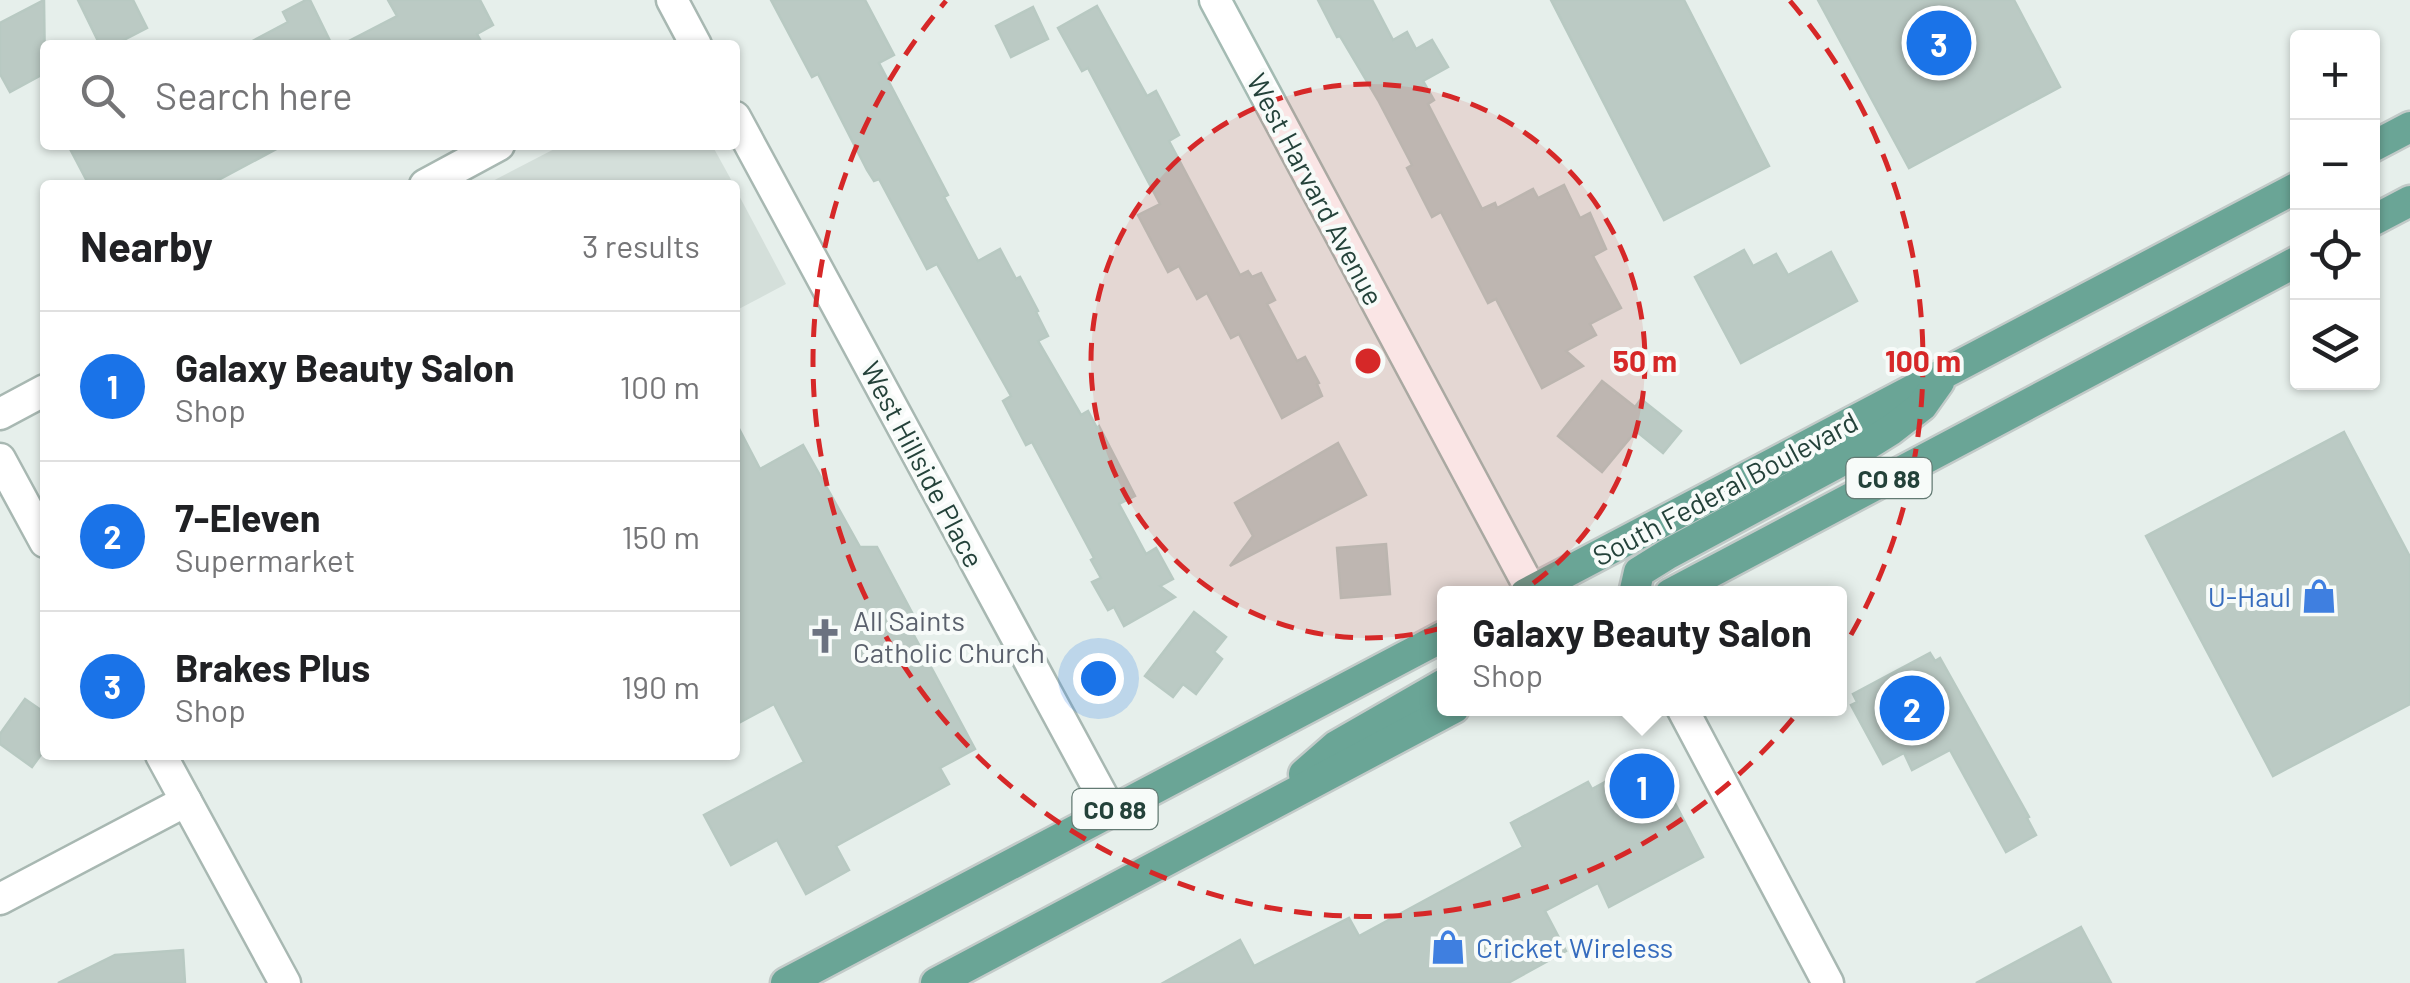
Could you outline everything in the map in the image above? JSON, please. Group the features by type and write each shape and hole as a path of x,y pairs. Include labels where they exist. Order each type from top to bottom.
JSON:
{"main road":[{"path":"2380,143 2410,127"},
{"name":"South Federal Boulevard","path":"1540,586 2290,190"},
{"path":"2380,217 2410,201"},
{"name":"CO 88","path":"1685,586 2290,265"},
{"path":"1636,586 1639,572 1668,554 1891,430 1922,406 1947,372"},
{"name":"CO 88","path":"786,983 1437,640"},
{"path":"1264,809 1336,746 1437,688"},
{"name":"CO 88","path":"936,983 1439,716"},
{"path":"830,983 956,893"}],"street":[{"path":"672,0 690,40"},
{"name":"West Harvard Avenue","path":"1214,0 1526,586"},
{"name":"West Hillside Place","path":"740,126 1111,812"},
{"path":"434,180 491,150"},
{"path":"0,414 40,393"},
{"path":"0,459 40,533"},
{"path":"1686,716 1828,983"},
{"path":"164,760 285,983"},
{"path":"0,899 186,801"}],"shaded area":[{"path":"552,150 715,150 731,180 495,180"},
{"path":"740,197 786,284 740,308"}],"building":[{"path":"44,0 40,76 10,92 0,74 0,23"},
{"path":"78,0 133,0 147,28 124,40 98,40"},
{"path":"310,0 330,40 254,40 288,22 283,12"},
{"path":"388,0 480,0 493,25 477,34 480,40 351,40 397,16"},
{"path":"771,0 865,0 894,55 879,63 948,195 944,197 978,261 1000,249 1016,279 1020,277 1048,336 1038,341 1081,415 1088,411 1099,426 1135,496 1119,504 1146,554 1156,548 1173,579 1160,586 1175,597 1124,626 1114,607 1108,610 1092,582 1101,578 1091,560 1094,558 1032,442 1026,445 1003,401 1011,396 937,264 927,269 879,179 874,181 867,170 818,74 812,77"},
{"path":"1318,0 1372,0 1393,40 1407,32 1416,49 1432,40 1448,67 1423,81 1434,100 1428,104 1482,209 1495,203 1497,208 1533,189 1538,198 1564,185 1580,218 1590,213 1606,249 1593,256 1621,308 1590,324 1596,335 1566,351 1583,366 1542,388 1496,299 1488,303 1441,212 1432,217 1407,168 1412,165 1378,100"},
{"path":"1551,0 1684,0 1769,166 1664,220"},
{"path":"1818,0 2014,0 2060,87 1909,168"},
{"path":"1097,6 1147,96 1156,91 1179,135 1169,141 1240,275 1248,271 1252,277 1261,273 1275,300 1267,304 1297,361 1305,357 1319,383 1322,396 1282,418 1239,334 1231,338 1207,293 1197,299 1179,266 1168,272 1138,215 1160,204 1088,68 1082,71 1058,28"},
{"path":"1033,7 1048,39 1011,57 996,26"},
{"path":"71,150 275,150 218,180 86,180"},
{"path":"1744,250 1753,266 1776,254 1788,275 1831,252 1857,301 1741,363 1695,277"},
{"path":"1602,381 1635,407 1641,399 1681,431 1663,453 1636,431 1602,472 1558,436"},
{"name":"All Saints Catholic Church","path":"740,431 760,469 803,445 860,547 877,547 917,622 909,626 975,749 940,768 949,784 836,846 849,870 806,894 777,840 731,865 704,815 804,762 774,704 740,722"},
{"path":"2344,432 2410,557 2410,704 2273,776 2146,536"},
{"path":"1338,443 1366,495 1230,566 1253,536 1235,503"},
{"path":"1386,544 1390,594 1341,598 1337,548"},
{"path":"1194,612 1226,637 1214,652 1222,659 1196,694 1183,684 1173,697 1145,676"},
{"path":"1930,653 1935,661 1940,658 2036,835 2006,852 1950,750 1912,770 1904,753 1883,764 1851,705 1857,702 1853,694"},
{"path":"25,699 40,710 40,756 32,767 0,744 0,734"},
{"path":"1651,757 1703,857 1609,907 1598,883 1545,911 1566,951 1508,983 1163,983 1240,940 1254,966 1349,918 1359,936 1523,847 1511,823 1588,782 1592,789"},
{"path":"2081,927 2111,983 1976,983"},
{"path":"183,950 185,983 58,983 115,955"}],"place":[{"name":"Brakes Plus","path":"1939,43"},
{"name":"U-Haul","path":"2319,596"},
{"name":"All Saints Catholic Church","path":"825,636"},
{"name":"7-Eleven","path":"1912,708"},
{"name":"Galaxy Beauty Salon","path":"1642,786"},
{"name":"Cricket Wireless","path":"1448,947"}]}
